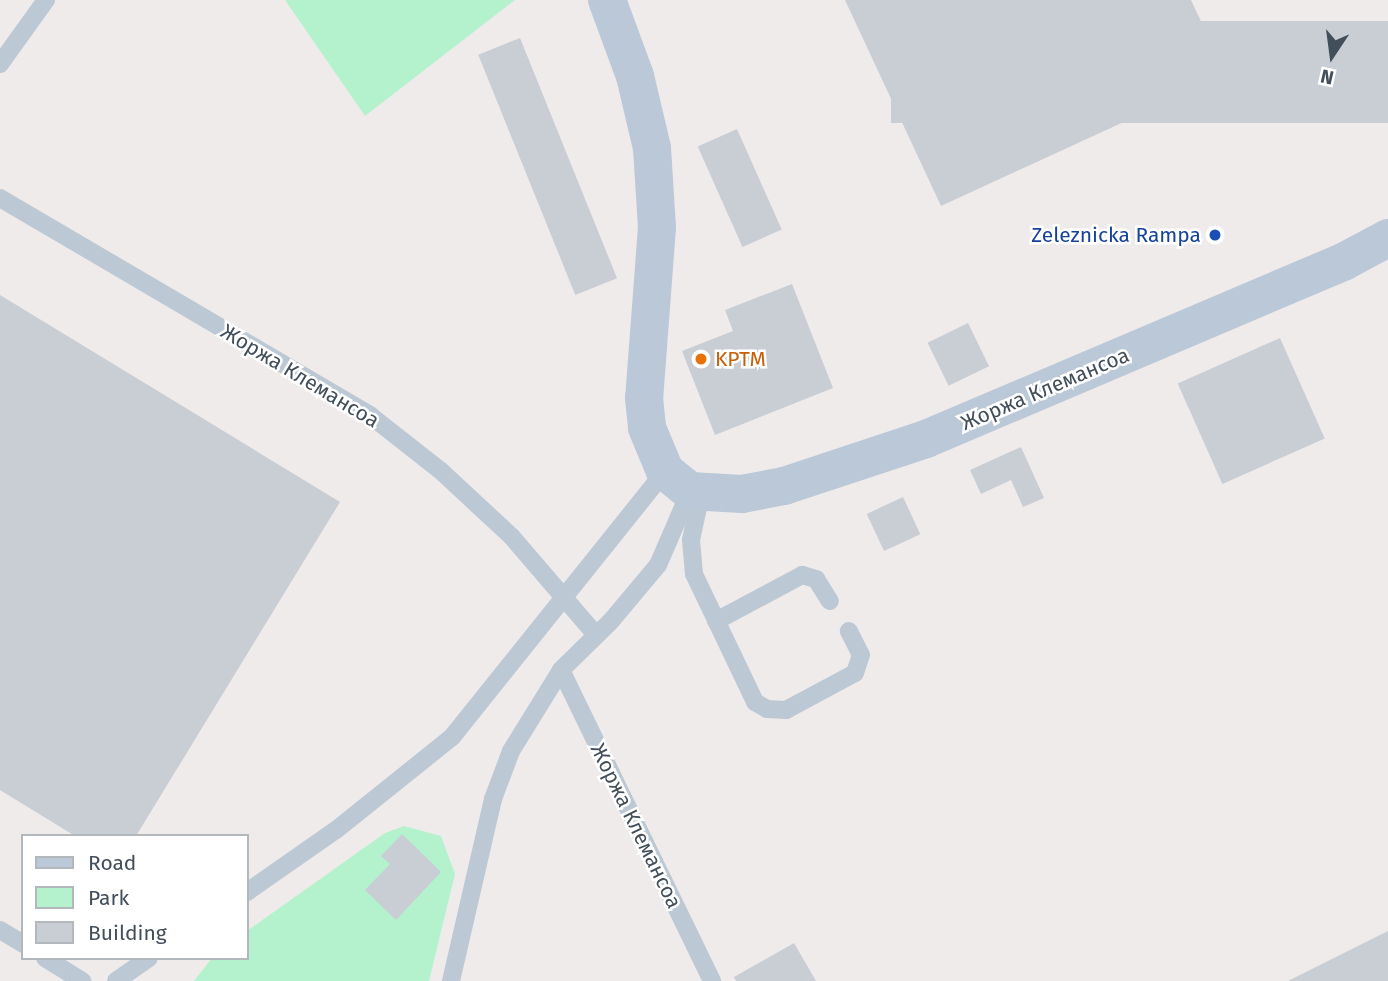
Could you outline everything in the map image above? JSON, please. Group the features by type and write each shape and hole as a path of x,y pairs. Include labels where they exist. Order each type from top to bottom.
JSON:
{"main road":[{"path":"607,0 635,76 652,148 657,227 643,398 647,428 685,485"},
{"name":"Жоржа Клемансоа","path":"685,485 742,494 784,486 926,439 1345,261 1388,239"}],"lane":[{"path":"0,64 46,0"},
{"name":"Жоржа Клемансоа","path":"0,198 371,416 441,471 512,537 596,635"},
{"path":"248,891 336,830 452,737 565,598 685,485"},
{"path":"685,485 694,574 749,695 761,706 780,712 860,668 861,655 849,631"},
{"path":"451,981 493,799 511,751 542,695 561,670 658,565 685,485"},
{"path":"716,621 802,575 816,579 830,601"},
{"name":"Жоржа Клемансоа","path":"561,670 712,981"},
{"path":"0,930 21,943"},
{"path":"48,960 82,981"},
{"path":"116,981 146,960"}],"green space":[{"path":"285,0 515,0 365,116"},
{"path":"404,826 441,836 455,874 429,981 194,981 210,960 248,960 248,930 385,833"}],"building":[{"path":"845,0 1191,0 1226,75 941,206"},
{"path":"891,21 1388,21 1388,123 891,123"},
{"path":"520,38 617,278 575,295 478,55"},
{"path":"737,129 782,229 742,247 698,146"},
{"path":"792,284 833,388 715,435 682,351 733,331 725,310"},
{"path":"0,295 340,502 137,834 72,834 0,790"},
{"path":"968,323 989,366 949,386 928,343"},
{"path":"1280,338 1325,438 1222,484 1178,384"},
{"path":"1021,447 1044,498 1023,507 1011,480 981,494 970,470"},
{"path":"903,497 920,534 884,551 867,514"},
{"path":"402,834 441,872 396,920 365,890 390,864 381,856"},
{"path":"1388,931 1388,981 1288,981"},
{"path":"794,943 816,981 736,981 734,977"}],"place":[{"name":"Zeleznicka Rampa","path":"1215,235"},
{"name":"KPTM","path":"701,359"}]}
